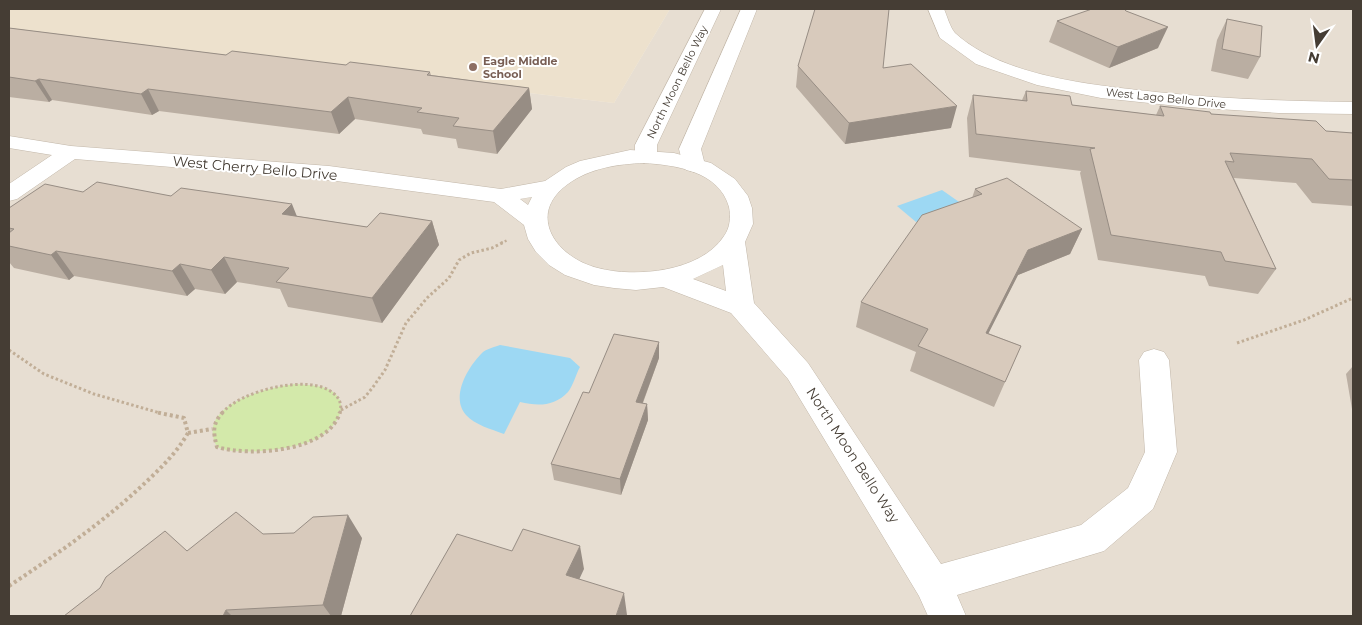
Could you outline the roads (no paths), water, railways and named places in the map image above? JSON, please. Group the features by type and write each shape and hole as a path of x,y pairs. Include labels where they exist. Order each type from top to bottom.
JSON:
{"street":[{"name":"North Moon Bello Way","path":"646,156 646,145 713,9"},
{"path":"694,165 690,149 749,9"},
{"name":"West Lago Bello Drive","path":"936,9 946,34 982,60 1037,79 1101,92 1188,101 1279,108 1353,108"},
{"name":"West Cherry Bello Drive","path":"9,142 71,152 330,174 501,196 553,186"},
{"path":"9,194 71,152"},
{"path":"646,156 676,160 694,165 710,172 734,191 740,203 742,216 740,229 733,242 722,254 686,273 640,281 616,280 594,276 574,268 557,258 545,247 538,234 535,221 537,208 553,186 572,173 595,163 613,159 646,156"},
{"name":"West Cherry Bello Drive","path":"501,196 535,221"},
{"path":"733,242 741,306"},
{"name":"North Moon Bello Way","path":"664,278 741,306 798,371 934,584 947,616"},
{"path":"934,584 1090,539 1141,498 1160,452 1154,360"}],"water":[{"path":"942,190 962,204 916,222 897,206"},
{"path":"500,345 570,358 580,367 570,389 563,397 551,403 539,405 520,402 504,434 474,421 466,415 460,400 460,391 471,366 488,349"}],"place":[{"name":"Eagle Middle School","path":"473,67"}]}
